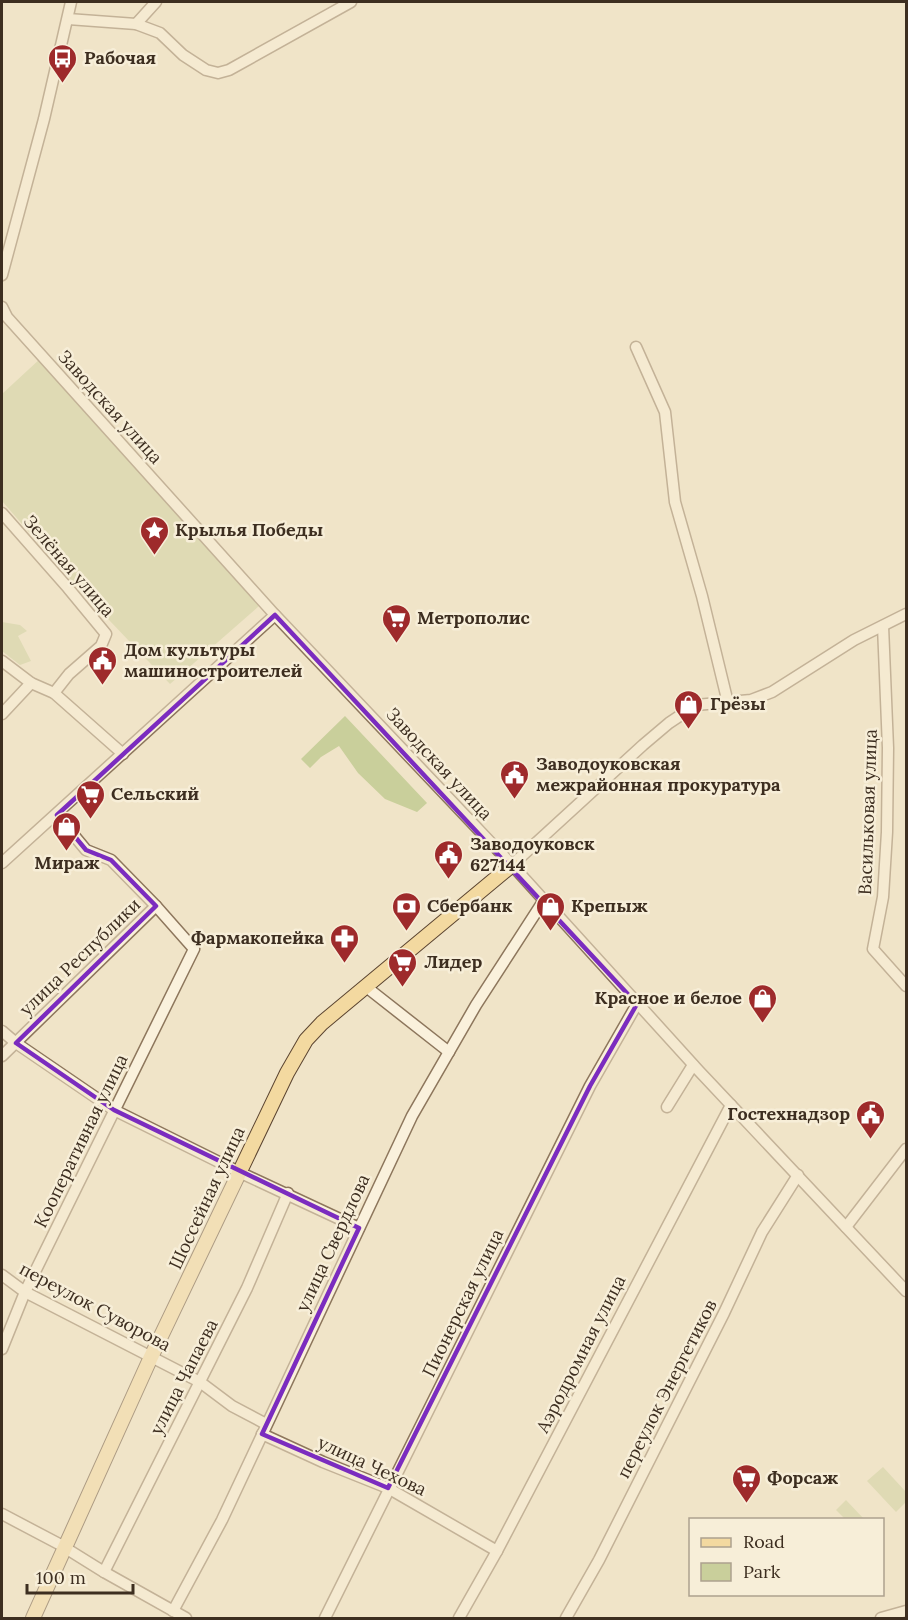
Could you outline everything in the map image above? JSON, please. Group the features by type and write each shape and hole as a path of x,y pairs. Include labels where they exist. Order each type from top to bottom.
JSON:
{"main road":[{"name":"Шоссейная улица","path":"33,1618 239,1172 287,1073 306,1040 365,986 512,865"}],"street":[{"path":"2,274 44,119 71,2"},
{"path":"136,24 156,2"},
{"path":"68,19 136,24 160,33 183,55 206,70 218,73 230,70 351,2"},
{"name":"Заводская улица","path":"2,307 7,317 275,615 512,865 693,1065 906,1291"},
{"path":"636,347 665,412 675,502 702,596 728,703"},
{"name":"Зелёная улица","path":"2,513 106,634 102,646 69,674 54,693"},
{"path":"2,532 14,527"},
{"path":"512,865 559,820 669,723 696,705 751,700 772,692 854,640 906,614"},
{"path":"2,863 275,615"},
{"name":"Васильковая улица","path":"884,626 888,748 887,832 883,897 873,949 906,986"},
{"path":"2,661 31,682 54,693 123,754"},
{"path":"2,714 31,682"},
{"path":"57,815 86,850 111,860 156,906"},
{"name":"улица Свердлова","path":"173,1611 222,1520 412,1116 476,1005 544,900"},
{"name":"Кооперативная улица","path":"2,1349 25,1292 194,950 156,906"},
{"name":"улица Республики","path":"2,1056 156,906"},
{"path":"365,986 448,1052"},
{"name":"Пионерская улица","path":"325,1618 590,1086 638,1005"},
{"path":"2,1031 114,1110 359,1228"},
{"path":"667,1107 693,1065"},
{"name":"Аэродромная улица","path":"459,1618 497,1551 731,1105"},
{"path":"846,1227 906,1149"},
{"name":"переулок Энергетиков","path":"566,1618 599,1560 724,1313 762,1232 798,1175"},
{"name":"улица Чапаева","path":"104,1572 247,1288 288,1193"},
{"name":"переулок Суворова","path":"2,1275 25,1292 200,1382 264,1429"},
{"name":"улица Чехова","path":"264,1429 323,1462 388,1488 497,1551"},
{"path":"2,1514 59,1544 186,1618"},
{"path":"881,1618 906,1611"}],"highlighted area":[{"path":"275,615 637,1004 590,1086 388,1488 262,1434 359,1228 114,1110 16,1043 156,906 111,860 86,850 57,815"}],"green space":[{"path":"41,358 259,606 170,684 70,579 2,501 2,394"},
{"path":"2,622 20,625 27,631 18,636 31,661 20,665 2,651"},
{"path":"345,716 427,803 417,812 385,799 358,773 339,746 321,757 310,768 301,759"},
{"path":"883,1467 906,1492 906,1502 896,1512 867,1481"},
{"path":"846,1500 863,1518 844,1518 836,1510"}],"place":[{"name":"Рабочая","path":"63,84"},
{"name":"Крылья Победы","path":"154,556"},
{"name":"Метрополис","path":"396,644"},
{"name":"Дом культуры машиностроителей","path":"103,686"},
{"name":"Грёзы","path":"689,730"},
{"name":"Заводоуковская межрайонная прокуратура","path":"515,800"},
{"name":"Сельский","path":"90,820"},
{"name":"Мираж","path":"67,852"},
{"name":"Заводоуковск 627144","path":"449,880"},
{"name":"Сбербанк","path":"406,932"},
{"name":"Крепыж","path":"550,932"},
{"name":"Фармакопейка","path":"345,964"},
{"name":"Лидер","path":"403,988"},
{"name":"Красное и белое","path":"763,1024"},
{"name":"Гостехнадзор","path":"871,1140"},
{"name":"Форсаж","path":"746,1504"}]}
